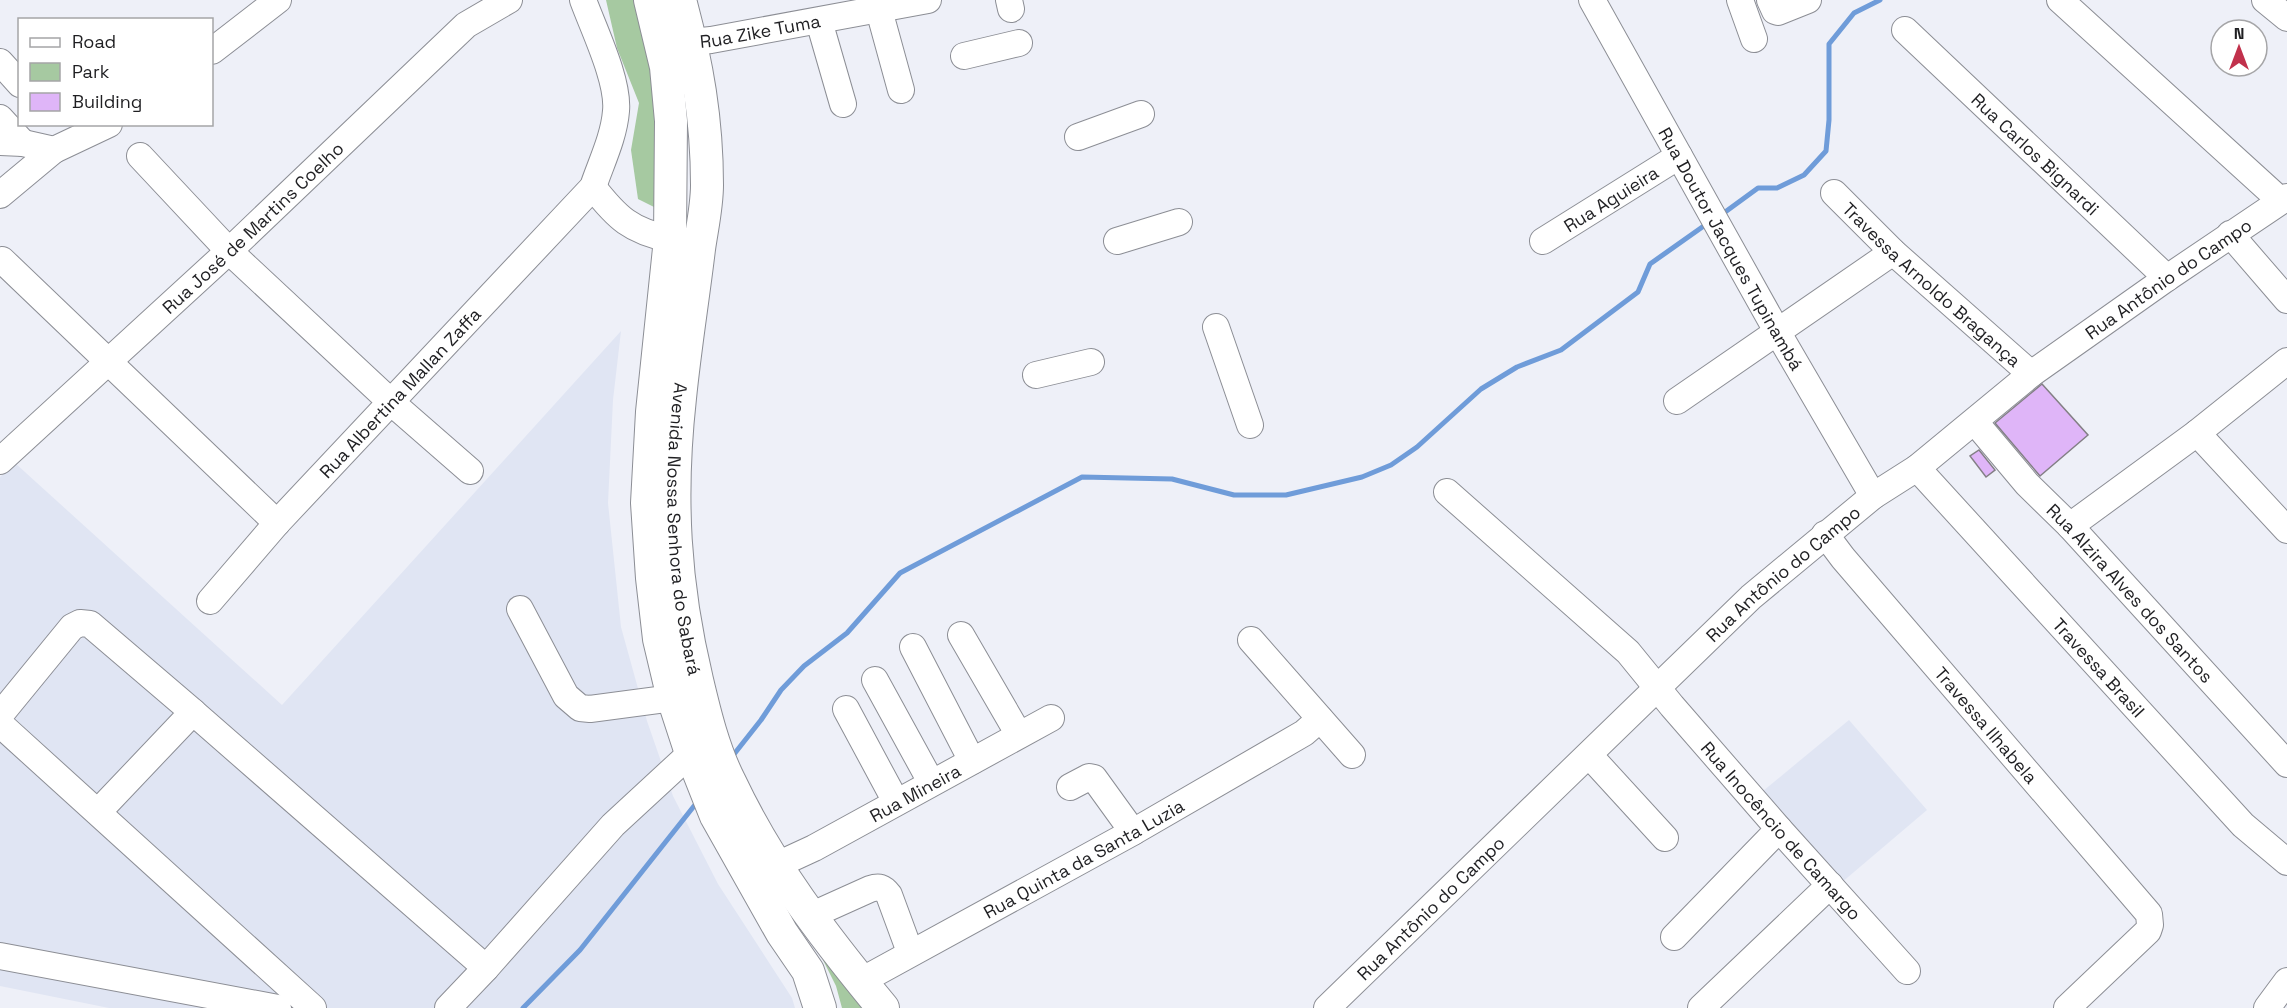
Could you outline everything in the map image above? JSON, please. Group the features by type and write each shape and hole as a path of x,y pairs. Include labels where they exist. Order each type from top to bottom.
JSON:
{"main road":[{"name":"Avenida Nossa Senhora do Sabará","path":"650,0 677,44 704,116 718,189 680,398 674,464 673,519 687,638 705,714 729,781 775,866 810,916 883,1008"},
{"name":"Avenida Nossa Senhora do Sabará","path":"680,0 671,121 670,239 652,412 647,503 659,639 673,698 691,753 716,816 782,933 808,970 820,1008"}],"street":[{"path":"213,50 278,0"},
{"name":"Rua José de Martins Coelho","path":"0,461 229,251 466,25 509,0"},
{"path":"584,0 614,86 616,110 612,132 593,187 619,218 648,234 670,239"},
{"name":"Rua Doutor Jacques Tupinambá","path":"1592,0 1778,333 1874,496"},
{"path":"1740,0 1754,39"},
{"path":"1770,0 1774,11 1778,12 1808,0"},
{"path":"2060,0 2284,199"},
{"path":"2265,0 2287,18"},
{"name":"Rua Zike Tuma","path":"677,44 819,21 915,1"},
{"path":"879,10 901,90"},
{"path":"819,21 843,104"},
{"name":"Rua Carlos Bignardi","path":"1905,30 2167,278"},
{"path":"964,56 1019,44"},
{"path":"0,62 18,82"},
{"path":"1078,136 1141,114"},
{"path":"0,118 12,143 60,138 102,126"},
{"path":"0,195 60,138"},
{"path":"140,156 229,251 392,403 470,471"},
{"name":"Rua Aguieira","path":"1543,241 1679,156"},
{"name":"Rua Albertina Mallan Zaffa","path":"210,601 277,523 593,187"},
{"name":"Travessa Arnoldo Bragança","path":"1834,193 1893,252 2031,374"},
{"name":"Rua Antônio do Campo","path":"1327,1008 1751,597 1825,534 1874,496 1917,468 2031,374 2230,234 2284,199"},
{"path":"1117,241 1179,222"},
{"path":"2230,234 2287,300"},
{"path":"1677,401 1893,252"},
{"path":"2,261 277,523"},
{"path":"1216,327 1250,425"},
{"path":"2070,526 2197,433 2287,361"},
{"path":"1036,375 1091,362"},
{"name":"Rua Alzira Alves dos Santos","path":"1975,422 2027,484 2070,526 2287,764"},
{"path":"2197,433 2287,530"},
{"name":"Travessa Brasil","path":"1917,468 2243,825 2287,862"},
{"name":"Rua Inocêncio de Camargo","path":"1447,492 1628,652 1779,829 1907,971"},
{"name":"Travessa Ilhabela","path":"1825,534 1850,567 2149,915 2151,925 2148,931 2067,1008"},
{"path":"520,609 566,696 580,708 590,709 673,698"},
{"path":"0,716 72,627 80,623 90,624 486,968"},
{"path":"961,635 1019,735"},
{"path":"1251,640 1312,726 1352,755"},
{"path":"913,647 972,761"},
{"path":"875,680 931,782"},
{"path":"846,709 896,802"},
{"path":"98,812 194,712"},
{"name":"Rua Mineira","path":"775,866 814,848 1051,718"},
{"path":"0,724 313,1008"},
{"name":"Rua Quinta da Santa Luzia","path":"861,981 910,952 1133,832 1312,726"},
{"path":"448,1008 613,825 691,753"},
{"path":"1589,755 1665,838"},
{"path":"1070,787 1089,777 1094,778 1133,832"},
{"path":"1674,937 1779,829"},
{"path":"1701,1008 1830,885"},
{"path":"810,916 870,889 878,887 885,889 910,952"},
{"path":"0,956 278,1008"},
{"path":"2267,1008 2287,981"}],"shaded area":[{"path":"621,331 613,400 608,503 621,627 647,721 673,796 718,884 792,998 795,1008 109,1008 0,986 0,477 15,463 282,705"},
{"path":"1849,720 1927,810 1834,889 1757,796"}],"green space":[{"path":"606,0 641,0 660,71 660,210 638,199 631,150 639,103 617,48"},
{"path":"819,952 868,1008 842,1008 836,986"}],"building":[{"path":"2042,384 2088,435 2040,476 1995,423"},
{"path":"1979,450 1995,470 1986,477 1970,456"}],"waterway":[{"path":"1721,215 1758,188 1777,188 1804,175 1826,151 1829,120 1829,44 1854,13 1880,0"},
{"path":"731,758 781,690 804,666 847,633 900,573 1082,477 1172,479 1234,495 1286,495 1362,477 1391,465 1417,447 1481,389 1517,367 1561,350 1638,292 1650,264 1708,223"},
{"path":"523,1008 580,950 698,801"}]}
